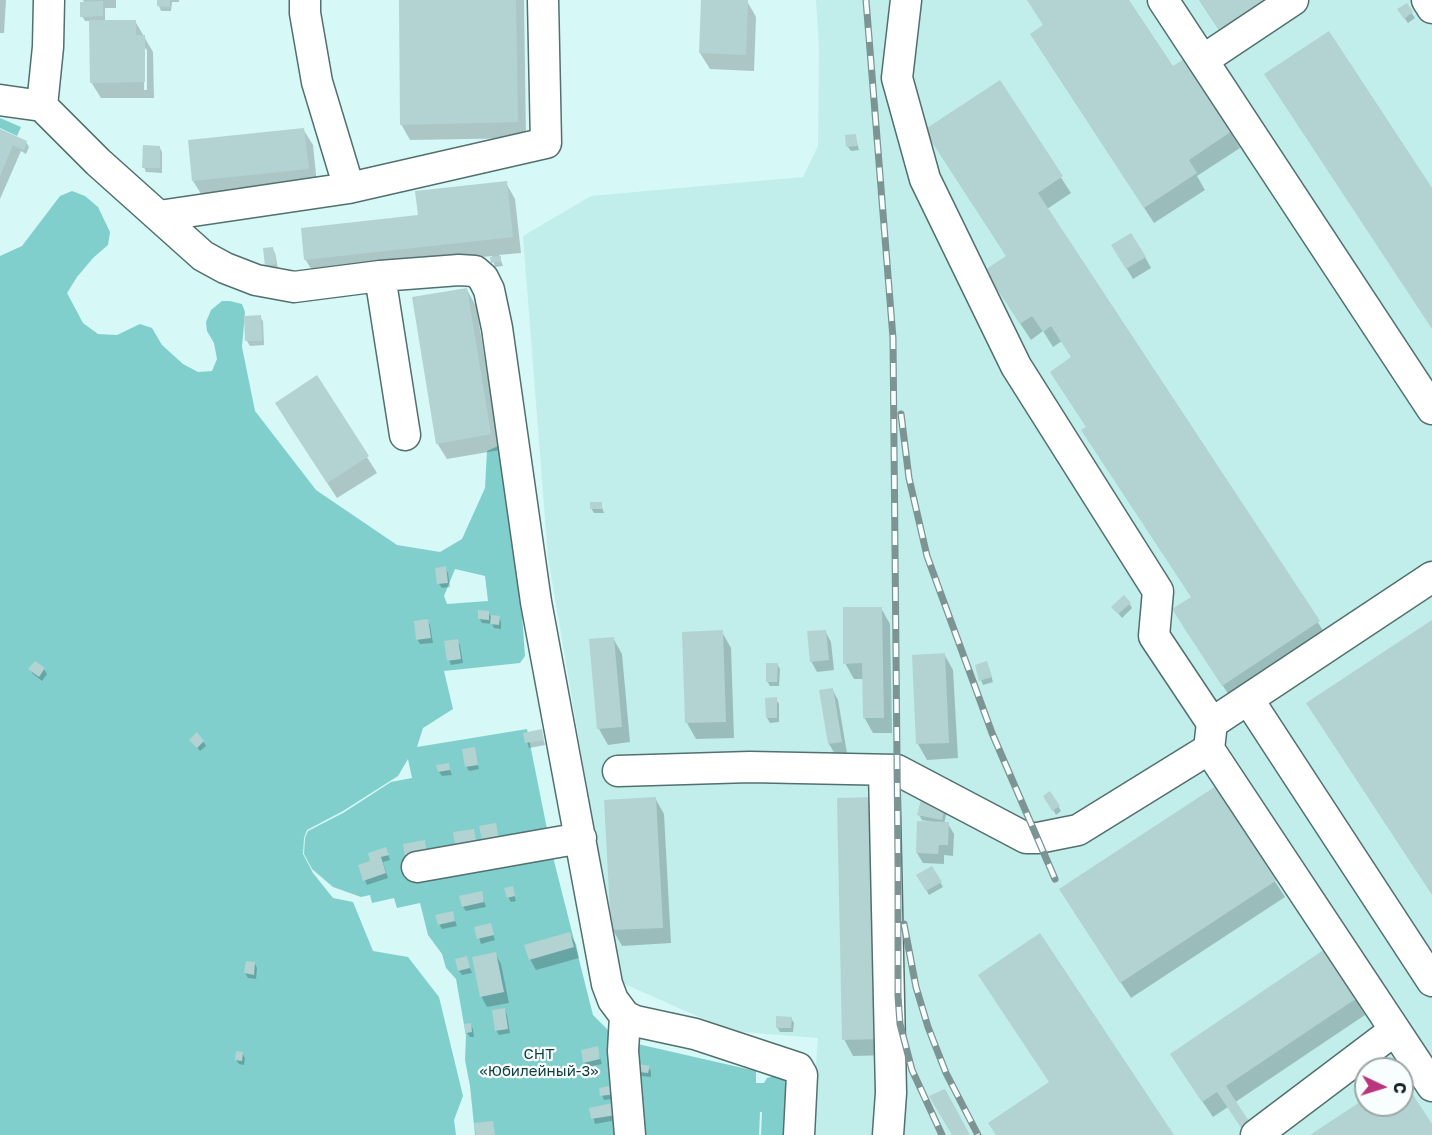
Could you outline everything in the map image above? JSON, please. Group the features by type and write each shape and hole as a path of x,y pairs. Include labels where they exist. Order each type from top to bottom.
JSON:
{"street":[{"path":"42,106 48,47 49,0"},
{"path":"305,0 305,13 317,82 349,188"},
{"path":"159,216 349,188 546,143 543,0"},
{"path":"906,0 897,78 925,178 1016,366 1158,591 1154,636 1210,736 1432,1086"},
{"path":"1163,0 1432,409"},
{"path":"1203,60 1293,0"},
{"path":"1427,0 1432,8"},
{"path":"0,100 42,106 98,162 203,256 225,268 256,280 294,287 380,276 459,270 475,272 483,278 489,290 497,328 536,602 607,984 613,1000 625,1016 635,1021 695,1034 798,1068 802,1075 799,1135"},
{"path":"380,276 405,435"},
{"path":"618,771 750,767 897,770 1026,838 1038,838 1078,830 1210,736 1248,699 1432,578"},
{"path":"1248,699 1432,981"},
{"path":"884,770 891,1093 888,1135"},
{"path":"417,867 581,838"},
{"path":"625,1016 622,1051 630,1135"},
{"path":"1256,1135 1395,1030"}],"shaded area":[{"path":"816,0 1432,0 1432,1135 811,1135 818,1038 731,1031 620,982 548,557 523,236 591,196 803,177 818,146 819,47"}],"green space":[{"path":"0,118 21,127 17,136 0,128"},
{"path":"72,191 85,196 98,207 110,232 108,245 93,258 67,293 83,323 98,334 117,335 140,324 152,328 162,345 183,364 198,372 212,371 217,359 206,322 211,310 222,301 242,304 245,312 242,347 255,411 316,490 397,545 440,552 462,539 485,488 487,451 505,443 529,594 522,614 525,656 520,663 444,671 453,709 423,728 417,747 527,729 551,849 593,1015 609,1031 622,1135 475,1135 465,1060 466,1036 456,979 446,968 442,954 428,935 420,903 397,908 394,898 372,903 370,895 361,897 333,887 312,869 304,854 308,831 343,813 391,782 412,778 408,759 398,776 343,811 307,830 304,838 303,854 313,873 333,898 353,902 373,951 408,957 439,997 463,1096 454,1120 456,1135 0,1135 0,256 22,246 60,196","holes":["455,569 485,576 488,601 447,604 444,596"]},
{"name":"СНТ «Юбилейный-3»","path":"629,1042 756,1071 756,1083 764,1083 767,1078 777,1075 787,1080 792,1135 761,1135 762,1112 760,1112 759,1135 636,1135"}],"building":[{"path":"157,0 170,0 170,7 157,6"},
{"path":"399,0 516,0 518,122 400,125"},
{"path":"701,0 748,0 746,55 699,53"},
{"path":"1027,0 1129,0 1173,66 1184,59 1232,131 1189,160 1197,173 1144,208 1030,34 1043,25"},
{"path":"1199,0 1265,0 1219,30"},
{"path":"103,1 103,16 80,17 80,2"},
{"path":"1407,3 1413,12 1404,19 1397,9"},
{"path":"89,20 136,20 136,35 145,35 145,82 90,83"},
{"path":"1329,31 1432,188 1432,329 1264,74"},
{"path":"1000,80 1063,176 1038,193 1320,621 1222,686 1172,609 1191,597 1081,430 1086,427 1050,372 1071,357 1051,326 1043,332 1032,316 1020,324 985,270 1006,256 924,130"},
{"path":"304,128 309,169 192,181 188,140"},
{"path":"0,129 27,141 24,150 13,145 0,176"},
{"path":"856,134 857,146 846,147 845,135"},
{"path":"143,145 160,146 160,168 142,168"},
{"path":"507,181 513,237 304,260 301,228 418,215 415,191"},
{"path":"1131,233 1146,257 1126,269 1111,245"},
{"path":"273,247 276,264 265,266 263,248"},
{"path":"501,256 501,262 491,263 490,257"},
{"path":"467,288 491,434 436,444 412,297"},
{"path":"261,315 262,341 245,341 244,316"},
{"path":"317,375 369,456 327,483 275,403"},
{"path":"590,502 602,502 602,509 590,509"},
{"path":"446,566 448,583 437,584 435,568"},
{"path":"1124,595 1131,603 1118,614 1111,607"},
{"path":"843,607 882,607 884,718 863,718 862,663 843,664"},
{"path":"478,610 489,611 489,620 478,619"},
{"path":"491,615 500,616 499,625 490,624"},
{"path":"428,619 431,638 416,640 414,621"},
{"path":"1432,620 1432,895 1306,703"},
{"path":"723,630 726,722 685,723 682,632"},
{"path":"826,630 829,660 810,662 807,631"},
{"path":"614,637 622,727 597,729 589,639"},
{"path":"458,639 461,659 447,661 444,641"},
{"path":"945,653 949,743 916,744 912,655"},
{"path":"35,661 45,668 39,677 28,669"},
{"path":"987,661 992,677 979,681 975,665"},
{"path":"766,663 778,663 777,682 766,682"},
{"path":"833,688 842,742 828,744 819,690"},
{"path":"777,697 777,718 766,718 765,698"},
{"path":"542,729 544,740 525,743 523,733"},
{"path":"197,732 204,741 197,748 189,740"},
{"path":"475,747 478,765 465,767 462,749"},
{"path":"449,763 450,770 438,772 436,765"},
{"path":"1216,786 1277,880 1120,983 1059,889"},
{"path":"1050,791 1060,806 1052,811 1043,796"},
{"path":"656,797 663,928 611,930 604,800"},
{"path":"878,797 882,1039 842,1040 837,798"},
{"path":"921,800 945,805 942,820 917,815"},
{"path":"917,821 949,822 948,845 939,845 938,854 916,853"},
{"path":"496,823 500,846 484,849 479,826"},
{"path":"474,829 477,846 456,850 453,832"},
{"path":"425,840 427,853 405,857 403,844"},
{"path":"386,847 389,855 381,857 386,873 363,881 358,865 370,861 368,853"},
{"path":"932,866 942,882 926,891 916,875"},
{"path":"513,886 515,896 507,898 504,888"},
{"path":"482,891 484,902 462,907 459,896"},
{"path":"453,911 455,921 438,925 435,915"},
{"path":"491,923 494,935 477,939 474,927"},
{"path":"570,932 574,947 529,960 524,945"},
{"path":"1040,933 1174,1135 996,1135 988,1123 1049,1082 978,975"},
{"path":"1325,949 1357,998 1226,1086 1258,1135 1246,1135 1217,1092 1202,1102 1170,1054"},
{"path":"496,952 504,992 480,997 472,957"},
{"path":"467,956 470,968 458,971 455,959"},
{"path":"246,961 255,962 254,975 244,973"},
{"path":"505,1008 508,1029 495,1031 492,1010"},
{"path":"776,1016 792,1017 791,1028 776,1028"},
{"path":"471,1023 472,1032 466,1033 464,1024"},
{"path":"598,1046 600,1059 583,1063 581,1050"},
{"path":"236,1051 243,1052 242,1061 235,1060"},
{"path":"639,1064 650,1066 648,1073 638,1072"},
{"path":"615,1085 616,1094 600,1096 599,1088"},
{"path":"945,1089 970,1135 952,1135 929,1096"},
{"path":"1414,1096 1432,1124 1432,1135 1310,1135 1354,1106 1354,1117 1414,1117"},
{"path":"613,1103 616,1115 591,1119 589,1108"},
{"path":"493,1121 495,1135 476,1135 474,1123"}],"railway":[{"path":"866,0 893,338 898,996 900,1024 912,1070 942,1135"},
{"path":"901,414 909,478 927,556 992,733 1055,879"},
{"path":"904,924 916,987 928,1027 946,1073 978,1135"}]}
